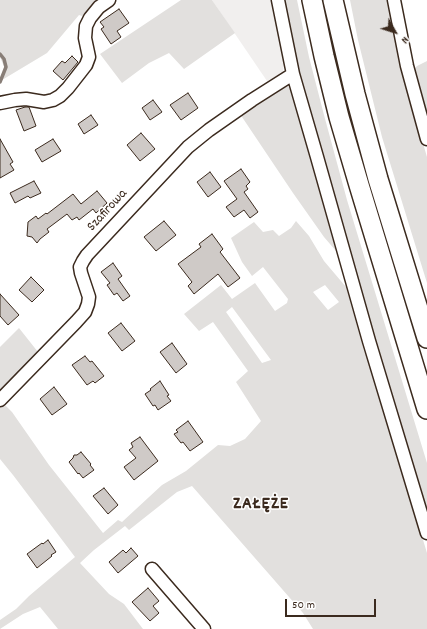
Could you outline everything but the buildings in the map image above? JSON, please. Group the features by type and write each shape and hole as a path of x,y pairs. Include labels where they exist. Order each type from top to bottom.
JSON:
{"main road":[{"path":"312,0 324,56 342,125 427,409"},
{"path":"333,0 358,108 378,179 427,338"}],"street":[{"path":"0,103 26,99 44,102 53,100 60,96 86,65 88,57 85,38 86,26 90,18 99,7 109,0"},
{"path":"278,0 293,74 369,341 427,533"},
{"path":"394,0 407,66 427,139"},
{"name":"Szafirowa","path":"0,400 85,312 89,297 80,267 82,261 87,255 188,147 209,130 252,100 293,74"},
{"path":"152,569 204,629"}],"shaded area":[{"path":"0,0 104,0 85,17 79,15 47,53 2,80 5,69 0,57"},
{"path":"181,0 212,0 235,33 184,69 169,53 149,63 122,83 100,54"},
{"path":"212,0 273,0 284,62 283,73 267,81"},
{"path":"282,0 297,0 309,57 347,200 427,463 427,517 318,147"},
{"path":"350,0 388,0 402,72 427,157 427,283 382,137 358,40"},
{"path":"427,61 427,112 414,69"},
{"path":"288,86 294,96 336,251 324,237 293,193 240,114"},
{"path":"296,221 309,236 324,261 346,287 364,351 371,368 427,553 427,629 313,629 303,613 192,486 177,492 129,530 125,526 80,563 109,594 124,604 143,629 58,629 40,607 23,614 0,629 0,620 16,609 75,557 0,459 0,407 6,406 12,412 49,465 103,533 118,520 122,522 162,485 186,471 218,445 230,446 245,439 261,421 236,382 248,371 213,322 199,331 184,314 221,285 232,299 255,283 275,311 287,303 288,299 263,267 252,276 242,262 231,238 254,222 263,232 273,230 279,236 291,228","holes":["325,285 339,302 328,310 313,292","232,307 271,360 262,363 226,312"]},
{"path":"19,328 38,352 0,393 0,347"}],"waterway":[{"path":"0,54 4,59 6,67 0,82"}],"district":[{"name":"ZAŁĘŻE","path":"261,506"}]}
